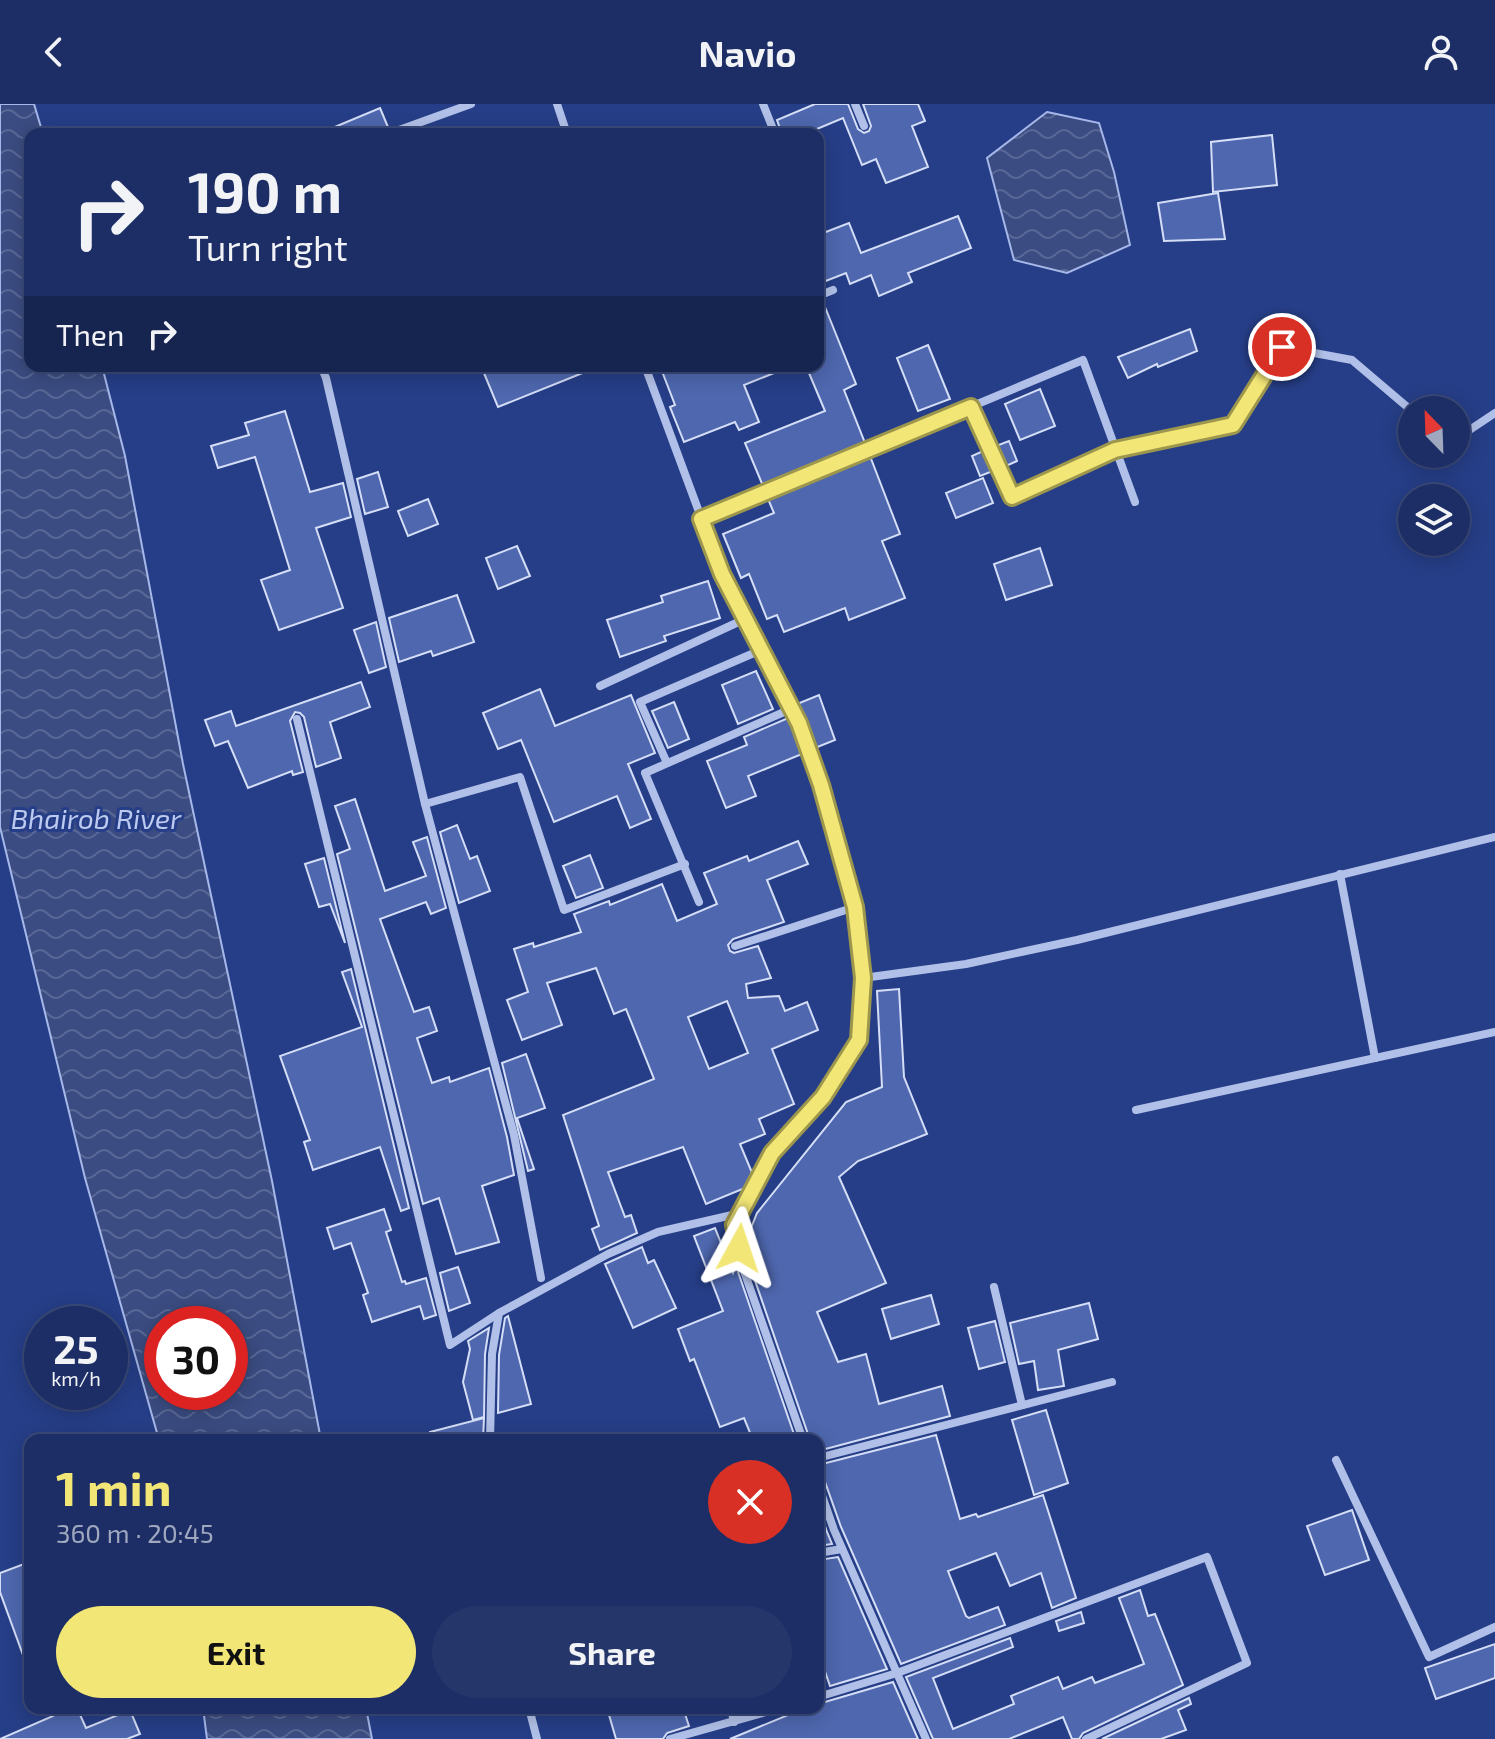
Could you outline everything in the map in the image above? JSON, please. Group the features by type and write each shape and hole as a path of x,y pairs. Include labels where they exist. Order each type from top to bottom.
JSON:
{"street":[{"path":"405,128 471,104"},
{"path":"557,104 565,128"},
{"path":"763,104 773,128"},
{"path":"855,104 864,126"},
{"path":"824,294 833,290"},
{"path":"971,407 1012,497 1115,450 1233,425 1282,347 1352,360 1398,399"},
{"path":"701,519 1083,360 1135,502"},
{"path":"323,372 425,804 514,1135 541,1278"},
{"path":"647,372 722,574 791,709 821,785 855,907 863,978 859,1040 823,1097 772,1153 734,1225 744,1271 801,1434"},
{"path":"1470,430 1495,413"},
{"path":"600,686 745,619"},
{"path":"667,763 640,702 761,650"},
{"path":"699,902 645,773 791,709"},
{"path":"297,719 450,1345 499,1313 608,1254 658,1232 741,1213"},
{"path":"425,804 520,777 564,910 685,864"},
{"path":"863,978 966,964 1077,940 1495,837"},
{"path":"1340,874 1375,1058"},
{"path":"735,946 855,907"},
{"path":"1136,1110 1495,1032"},
{"path":"994,1287 1022,1405"},
{"path":"490,1434 492,1354 499,1313"},
{"path":"824,1456 1112,1382"},
{"path":"1336,1460 1429,1657 1495,1627"},
{"path":"824,1500 842,1549 926,1739"},
{"path":"824,1552 842,1549"},
{"path":"824,1695 897,1673 1207,1557 1247,1663 1086,1739"},
{"path":"531,1714 537,1739"},
{"path":"732,1714 734,1722"},
{"path":"670,1739 760,1714"}],"water":[{"name":"Bhairob River","path":"0,104 34,104 41,128 24,128 24,372 104,372 125,456 183,764 272,1181 320,1434 157,1434 151,1410 248,1410 248,1306 144,1306 144,1387 128,1330 128,1306 121,1306 85,1178 0,827"},
{"path":"1047,112 1099,123 1114,172 1130,245 1067,273 1014,260 987,158"},
{"path":"204,1714 367,1714 372,1739 207,1739"}],"building":[{"path":"815,104 848,104 858,129 864,133 871,126 863,104 918,104 925,121 912,126 928,167 886,183 876,159 862,165 843,118 819,128 780,128 777,120"},
{"path":"380,108 388,127 387,128 332,128"},
{"path":"1272,135 1277,185 1213,192 1211,142"},
{"path":"1218,193 1225,239 1164,241 1158,203"},
{"path":"958,216 971,248 908,273 912,282 879,296 871,275 850,284 846,273 824,282 824,233 849,223 861,253"},
{"path":"824,304 856,384 844,390 865,443 763,486 745,443 825,411 809,372 824,372"},
{"path":"1190,329 1197,351 1158,367 1157,364 1128,378 1118,357"},
{"path":"928,345 950,399 918,411 897,358"},
{"path":"483,372 585,372 498,407"},
{"path":"662,372 776,372 744,385 759,422 739,430 735,422 684,442 670,407 675,405"},
{"path":"1040,389 1055,426 1020,440 1005,404"},
{"path":"285,411 310,492 343,483 351,517 316,528 343,608 279,630 261,580 290,570 255,457 218,468 211,446 249,435 245,423"},
{"path":"1009,441 1017,461 1006,466 996,446"},
{"path":"983,451 993,471 980,476 972,456"},
{"path":"870,456 900,534 882,541 905,598 849,620 845,608 784,632 777,615 767,619 749,574 741,578 723,534 774,513 768,499"},
{"path":"378,472 388,507 365,514 357,479"},
{"path":"983,478 993,503 956,518 946,493"},
{"path":"428,499 438,524 408,536 398,511"},
{"path":"517,546 530,576 498,589 486,558"},
{"path":"1040,548 1052,585 1006,600 994,564"},
{"path":"708,581 720,618 664,636 666,641 620,657 607,620 663,602 661,596"},
{"path":"457,595 474,642 433,656 431,651 399,662 389,618"},
{"path":"376,622 386,667 369,673 354,630"},
{"path":"756,671 773,709 738,724 722,685"},
{"path":"361,682 370,707 330,722 341,758 316,767 304,717 295,712 290,721 303,772 293,775 292,771 248,788 228,741 215,746 205,720 231,711 236,726"},
{"path":"540,689 555,726 631,695 655,753 628,764 651,819 630,828 617,796 554,822 521,740 498,749 483,713"},
{"path":"819,695 835,740 815,748 797,704"},
{"path":"674,702 689,739 668,748 652,711"},
{"path":"788,718 802,754 748,776 756,796 726,808 707,761 747,745 744,737"},
{"path":"355,799 385,891 426,876 413,842 427,837 446,908 431,914 426,902 380,919 414,1012 429,1007 437,1031 417,1038 432,1083 449,1077 450,1082 489,1068 507,1137 514,1175 482,1186 499,1242 456,1254 439,1198 423,1204 337,854 350,849 335,806"},
{"path":"457,825 470,859 477,856 490,891 459,903 440,832"},
{"path":"798,841 808,864 767,880 784,922 733,939 728,945 734,953 758,946 771,978 746,984 748,998 779,996 785,1011 807,1002 818,1030 772,1049 794,1104 759,1119 765,1134 740,1144 753,1175 745,1188 706,1204 683,1147 608,1172 625,1217 631,1215 637,1233 600,1250 592,1229 599,1226 563,1115 654,1079 626,1009 614,1014 596,968 547,983 562,1025 522,1040 507,1000 528,992 514,949 533,943 534,947 581,932 574,914 609,901 610,905 662,884 677,921 717,904 704,873 747,856 749,861","holes":["727,1001 748,1053 709,1069 688,1017"]},
{"path":"590,855 603,888 576,898 563,866"},
{"path":"324,858 345,943 330,904 319,907 305,864"},
{"path":"351,969 409,1208 401,1211 380,1147 313,1170 304,1142 310,1140 280,1056 362,1027 342,972"},
{"path":"899,989 904,1077 927,1134 858,1161 839,1177 886,1283 817,1312 838,1362 866,1354 879,1404 942,1386 950,1416 824,1449 824,1434 808,1434 751,1269 745,1243 757,1213 846,1102 882,1087 877,991"},
{"path":"526,1054 545,1108 517,1118 534,1169 528,1171 502,1063"},
{"path":"384,1209 391,1230 386,1232 402,1282 406,1284 426,1278 436,1315 424,1319 420,1306 372,1322 363,1295 368,1293 351,1243 334,1249 327,1228"},
{"path":"715,1228 733,1273 736,1266 794,1434 751,1434 744,1418 720,1427 694,1359 690,1361 678,1329 723,1311 694,1236"},
{"path":"642,1247 648,1263 654,1260 676,1308 633,1328 605,1264"},
{"path":"458,1267 470,1303 449,1311 440,1273"},
{"path":"931,1295 939,1324 891,1339 882,1309"},
{"path":"1089,1303 1098,1339 1058,1350 1064,1386 1038,1390 1034,1361 1019,1364 1010,1323"},
{"path":"508,1316 531,1404 498,1413 499,1355 505,1318"},
{"path":"995,1321 1005,1362 979,1369 968,1328"},
{"path":"489,1328 485,1354 484,1417 473,1420 463,1382 470,1349 468,1341"},
{"path":"1046,1410 1068,1483 1034,1495 1012,1420"},
{"path":"484,1418 483,1434 430,1432"},
{"path":"936,1435 960,1519 976,1514 978,1517 1043,1495 1076,1598 1052,1608 1041,1573 1010,1586 996,1553 948,1571 966,1616 969,1618 998,1607 1005,1625 901,1664 841,1527 824,1481 824,1463"},
{"path":"1352,1510 1369,1560 1325,1575 1307,1526"},
{"path":"824,1523 827,1532 832,1544 824,1545"},
{"path":"838,1557 887,1669 830,1686 824,1668 824,1559"},
{"path":"24,1564 24,1658 0,1592 0,1573"},
{"path":"1140,1590 1148,1616 1155,1614 1183,1685 1083,1733 1079,1739 1072,1739 1063,1717 1009,1739 933,1739 906,1677 1010,1638 1013,1647 933,1678 953,1729 1014,1704 1011,1696 1058,1677 1063,1689 1092,1677 1095,1683 1144,1664 1119,1598"},
{"path":"1081,1612 1084,1623 1059,1631 1056,1621"},
{"path":"1495,1644 1495,1678 1436,1699 1425,1668"},
{"path":"893,1682 918,1739 730,1739 790,1714 824,1714 824,1702"},
{"path":"1189,1698 1191,1704 1178,1710 1186,1730 1161,1739 1102,1739"},
{"path":"80,1714 86,1728 120,1714 132,1714 140,1734 127,1739 0,1739 53,1716"},
{"path":"609,1714 685,1714 689,1726 667,1733 663,1739 616,1739"}],"route":[{"path":"739,1248 734,1225 772,1153 823,1097 859,1040 863,978 855,907 821,785 799,723 722,574 701,519 971,407 1012,497 1115,450 1233,425 1282,347"}]}
